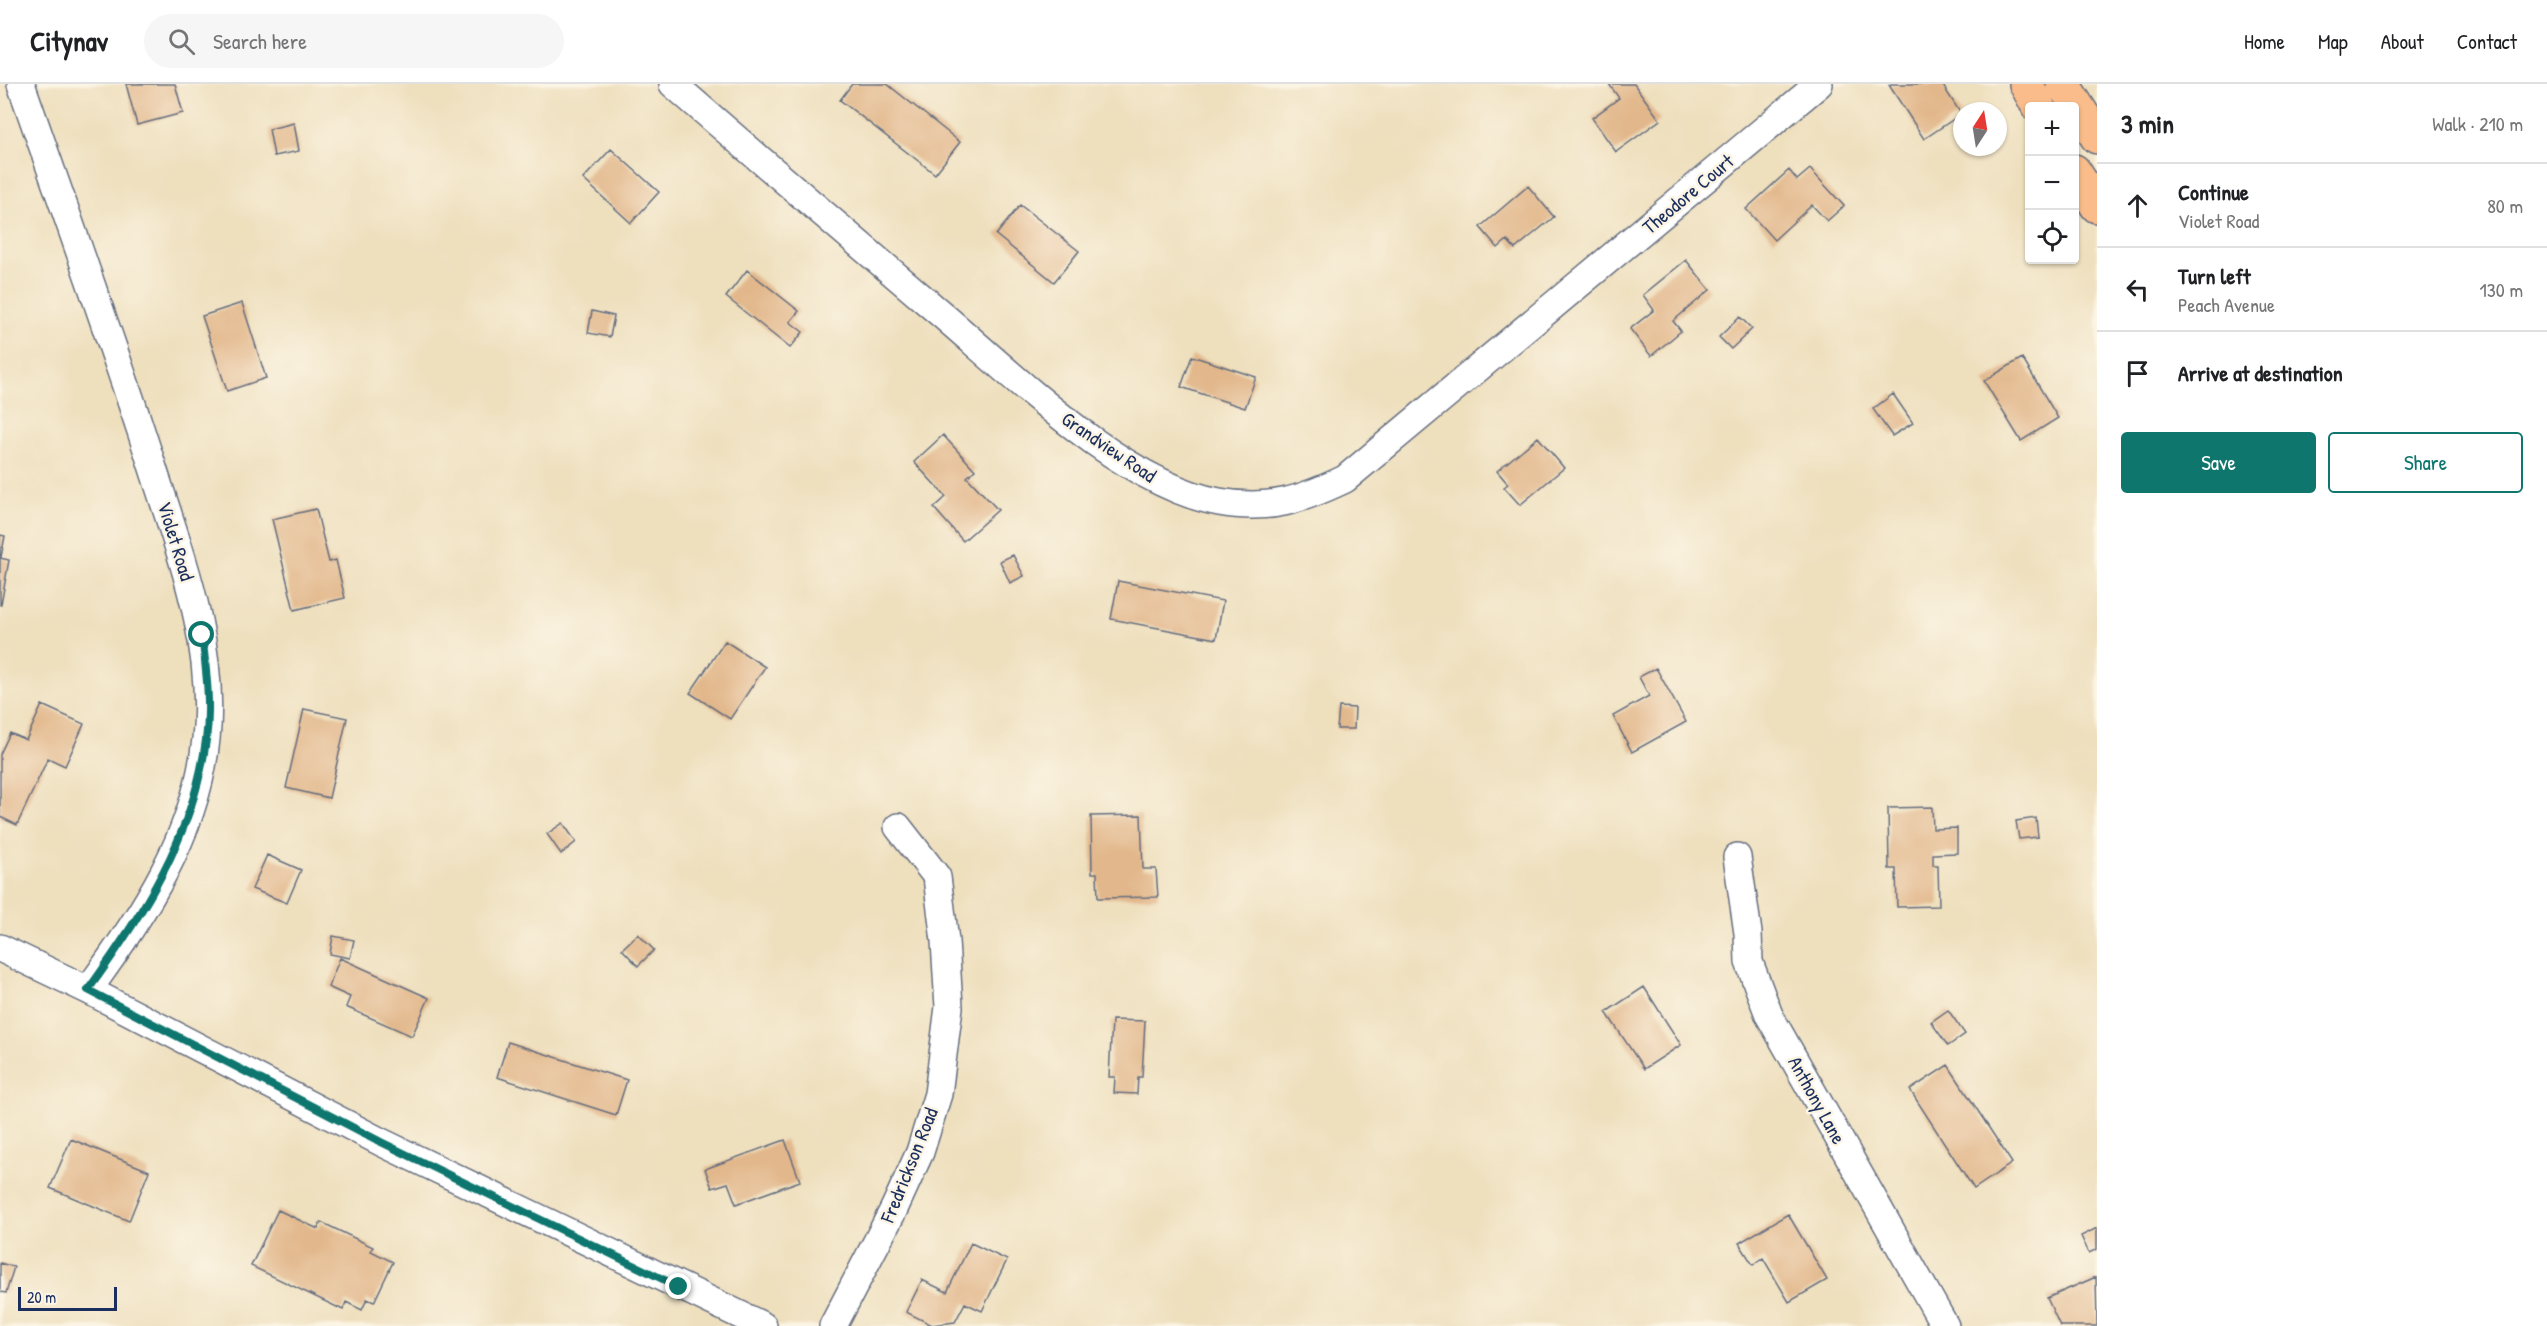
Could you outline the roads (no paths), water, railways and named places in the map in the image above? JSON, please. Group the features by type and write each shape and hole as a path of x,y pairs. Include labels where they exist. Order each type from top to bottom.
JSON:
{"main road":[{"path":"2025,84 2036,102"},
{"path":"2063,84 2097,136"},
{"path":"2079,179 2097,206"}],"street":[{"name":"Violet Road","path":"21,84 133,405 188,577 202,635 208,688 206,740 192,805 168,866 133,928 88,990"},
{"name":"Grandview Road","path":"673,84 1084,435 1165,485 1219,502 1269,506 1303,499 1345,479 1411,426 1556,301"},
{"name":"Theodore Court","path":"1556,301 1666,214 1819,84"},
{"name":"Fredrickson Road","path":"833,1326 894,1209 920,1152 938,1094 949,1007 945,941 937,877 898,827"},
{"name":"Anthony Lane","path":"1737,857 1748,933 1749,962 1769,1015 1945,1326"},
{"path":"0,948 88,990 391,1147 763,1326"}]}
